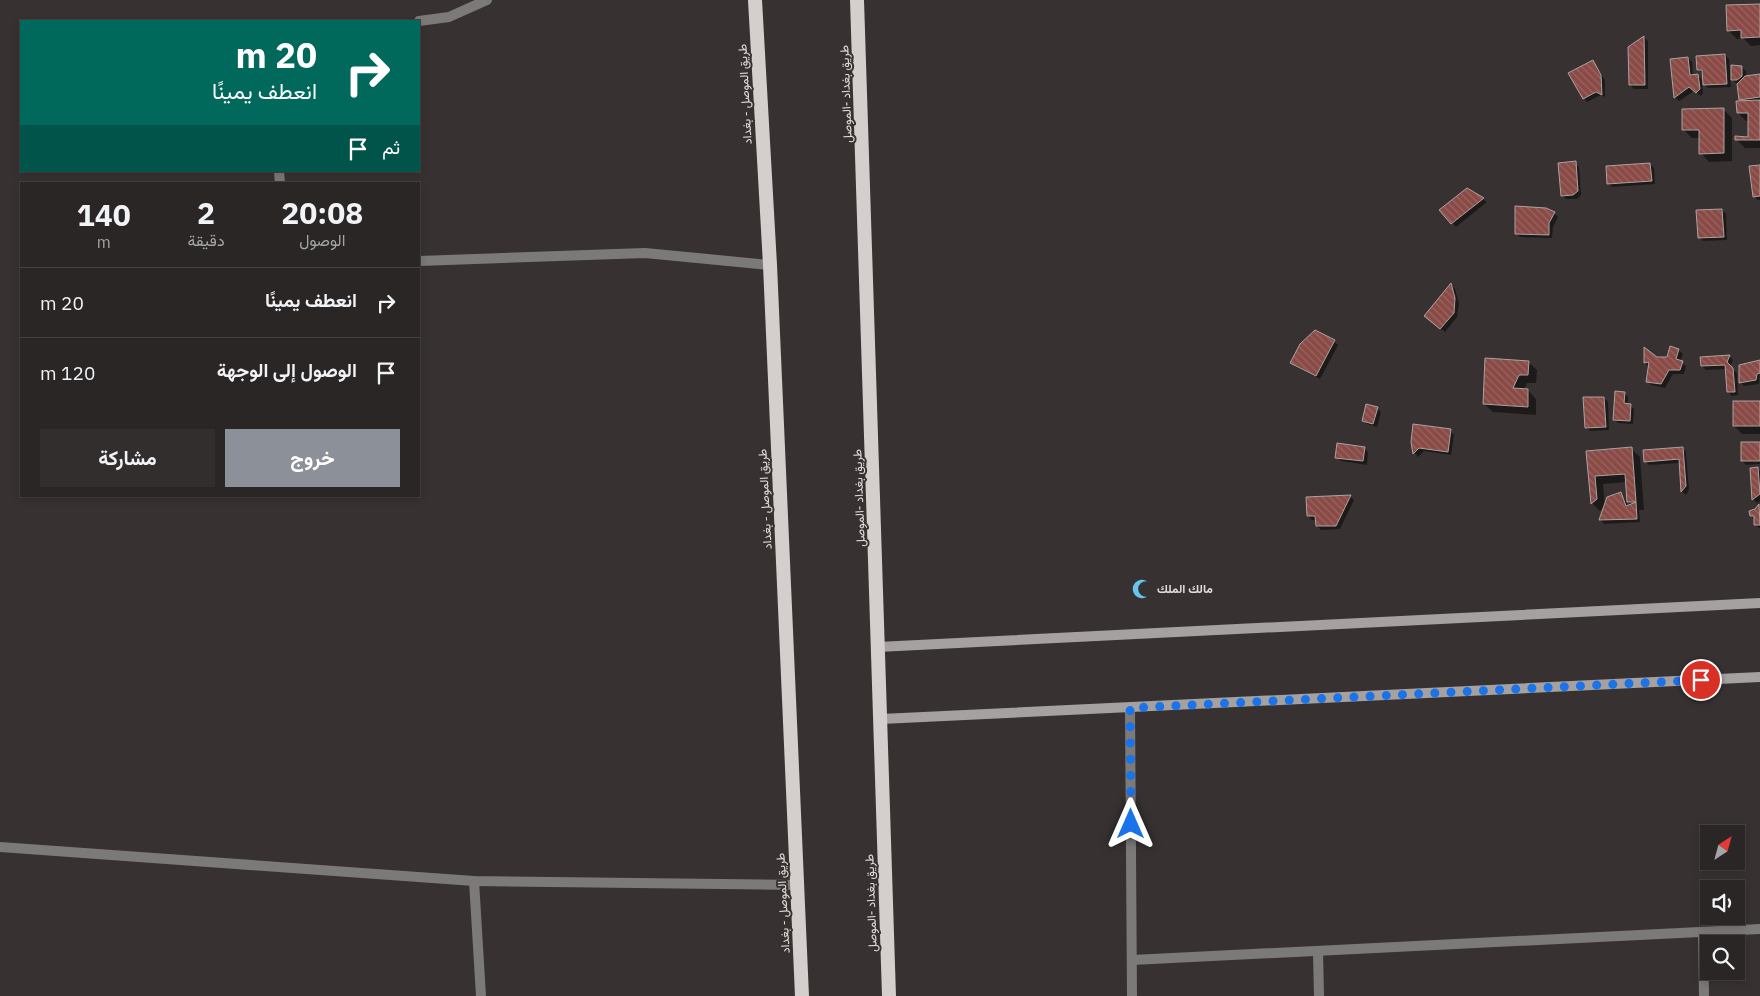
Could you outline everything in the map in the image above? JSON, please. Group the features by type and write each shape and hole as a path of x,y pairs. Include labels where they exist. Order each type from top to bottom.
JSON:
{"highway":[{"name":"طريق الموصل - بغداد","path":"755,0 770,265 802,996"},
{"name":"طريق بغداد -الموصل","path":"858,0 889,996"}],"main road":[{"path":"878,647 1760,603"},
{"path":"881,719 1760,677"}],"street":[{"path":"420,21 449,17 487,0"},
{"path":"420,261 645,253 770,265"},
{"path":"1130,708 1132,996"},
{"path":"0,847 474,881 797,885"},
{"path":"474,881 482,996"},
{"path":"1132,960 1760,929"},
{"path":"1702,932 1704,996"},
{"path":"1318,951 1320,996"}],"building":[{"path":"1760,4 1760,37 1741,38 1741,30 1727,31 1726,5"},
{"path":"1644,36 1645,85 1629,85 1628,47"},
{"path":"1725,54 1727,84 1703,85 1702,70 1697,70 1696,56"},
{"path":"1688,57 1690,75 1698,74 1700,89 1696,93 1689,87 1674,98 1670,59"},
{"path":"1593,60 1601,75 1602,95 1596,92 1583,99 1568,73"},
{"path":"1731,65 1742,66 1742,76 1737,80 1731,80"},
{"path":"1760,74 1760,97 1739,100 1737,84 1745,76"},
{"path":"1760,100 1760,140 1735,140 1735,136 1748,137 1748,113 1737,113 1736,101"},
{"path":"1724,108 1724,153 1699,154 1699,130 1682,130 1682,109"},
{"path":"1576,161 1578,191 1573,195 1561,196 1558,163"},
{"path":"1650,163 1652,181 1607,184 1606,166"},
{"path":"1760,165 1760,196 1753,197 1749,166"},
{"path":"1467,188 1484,198 1451,224 1439,210"},
{"path":"1515,206 1546,208 1555,212 1549,223 1549,235 1515,234"},
{"path":"1722,209 1724,237 1698,238 1696,210"},
{"path":"1451,283 1455,298 1454,313 1440,329 1424,316"},
{"path":"1315,330 1335,340 1316,376 1290,363 1300,344"},
{"path":"1670,346 1679,349 1676,359 1683,361 1680,370 1669,370 1661,384 1646,382 1649,362 1644,363 1644,347 1657,357 1667,357"},
{"path":"1730,355 1727,362 1733,368 1735,392 1727,392 1725,365 1701,366 1700,357"},
{"path":"1485,358 1529,361 1528,375 1519,375 1513,388 1528,389 1528,407 1483,404"},
{"path":"1760,360 1760,373 1757,374 1756,380 1739,383 1739,365"},
{"path":"1615,391 1625,392 1624,403 1631,404 1630,421 1613,420"},
{"path":"1583,397 1604,397 1606,427 1585,428"},
{"path":"1733,401 1760,401 1760,426 1733,426"},
{"path":"1366,404 1378,407 1373,424 1362,421"},
{"path":"1413,424 1451,429 1448,452 1419,448 1413,454 1411,442"},
{"path":"1741,442 1760,442 1760,461 1741,461"},
{"path":"1337,443 1365,447 1363,461 1335,458"},
{"path":"1632,447 1636,502 1627,502 1625,474 1595,476 1597,499 1591,504 1586,451"},
{"path":"1683,447 1686,486 1681,492 1679,459 1644,462 1643,450"},
{"path":"1758,467 1760,494 1752,500 1750,468"},
{"path":"1621,492 1626,506 1636,502 1637,519 1599,520 1607,497"},
{"path":"1351,495 1336,526 1316,526 1315,516 1307,516 1306,497"},
{"path":"1759,504 1760,525 1754,525 1754,516 1750,516 1749,511 1755,509"}],"place":[{"name":"مالك الملك","path":"1142,589"}],"route":[{"path":"1131,824 1130,708 1701,680"}]}
